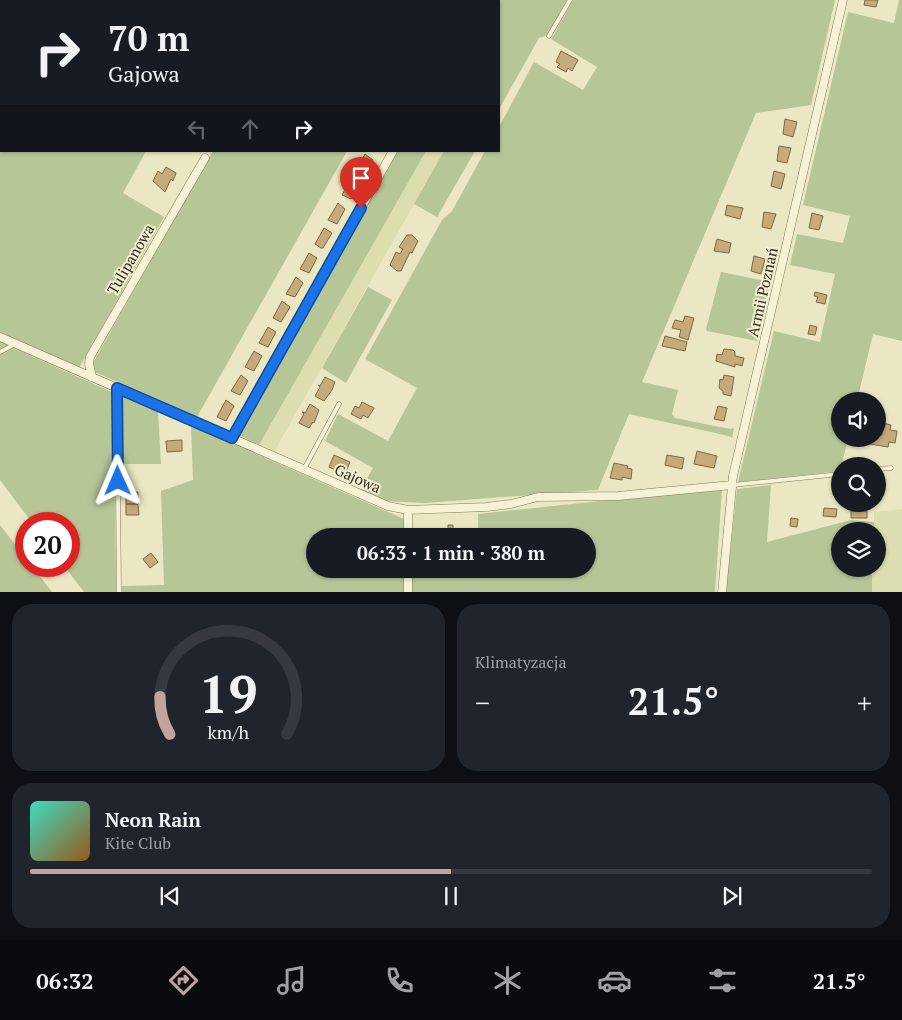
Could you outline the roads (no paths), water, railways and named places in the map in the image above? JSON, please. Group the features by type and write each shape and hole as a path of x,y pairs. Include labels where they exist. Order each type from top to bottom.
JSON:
{"street":[{"name":"Armii Poznań","path":"722,592 732,485 843,0"},
{"path":"232,438 393,152"},
{"name":"Tulipanowa","path":"92,377 89,364 90,356 205,158"},
{"name":"Gajowa","path":"0,337 388,506 408,510 486,507 511,504 538,497 618,496 732,485"},
{"path":"408,510 408,528"},
{"path":"408,578 408,592"}],"lane":[{"path":"549,36 570,0"},
{"path":"0,352 15,344"},
{"path":"117,388 119,592"},
{"path":"304,470 339,404"},
{"path":"886,468 891,468"},
{"path":"732,485 831,475"}]}
